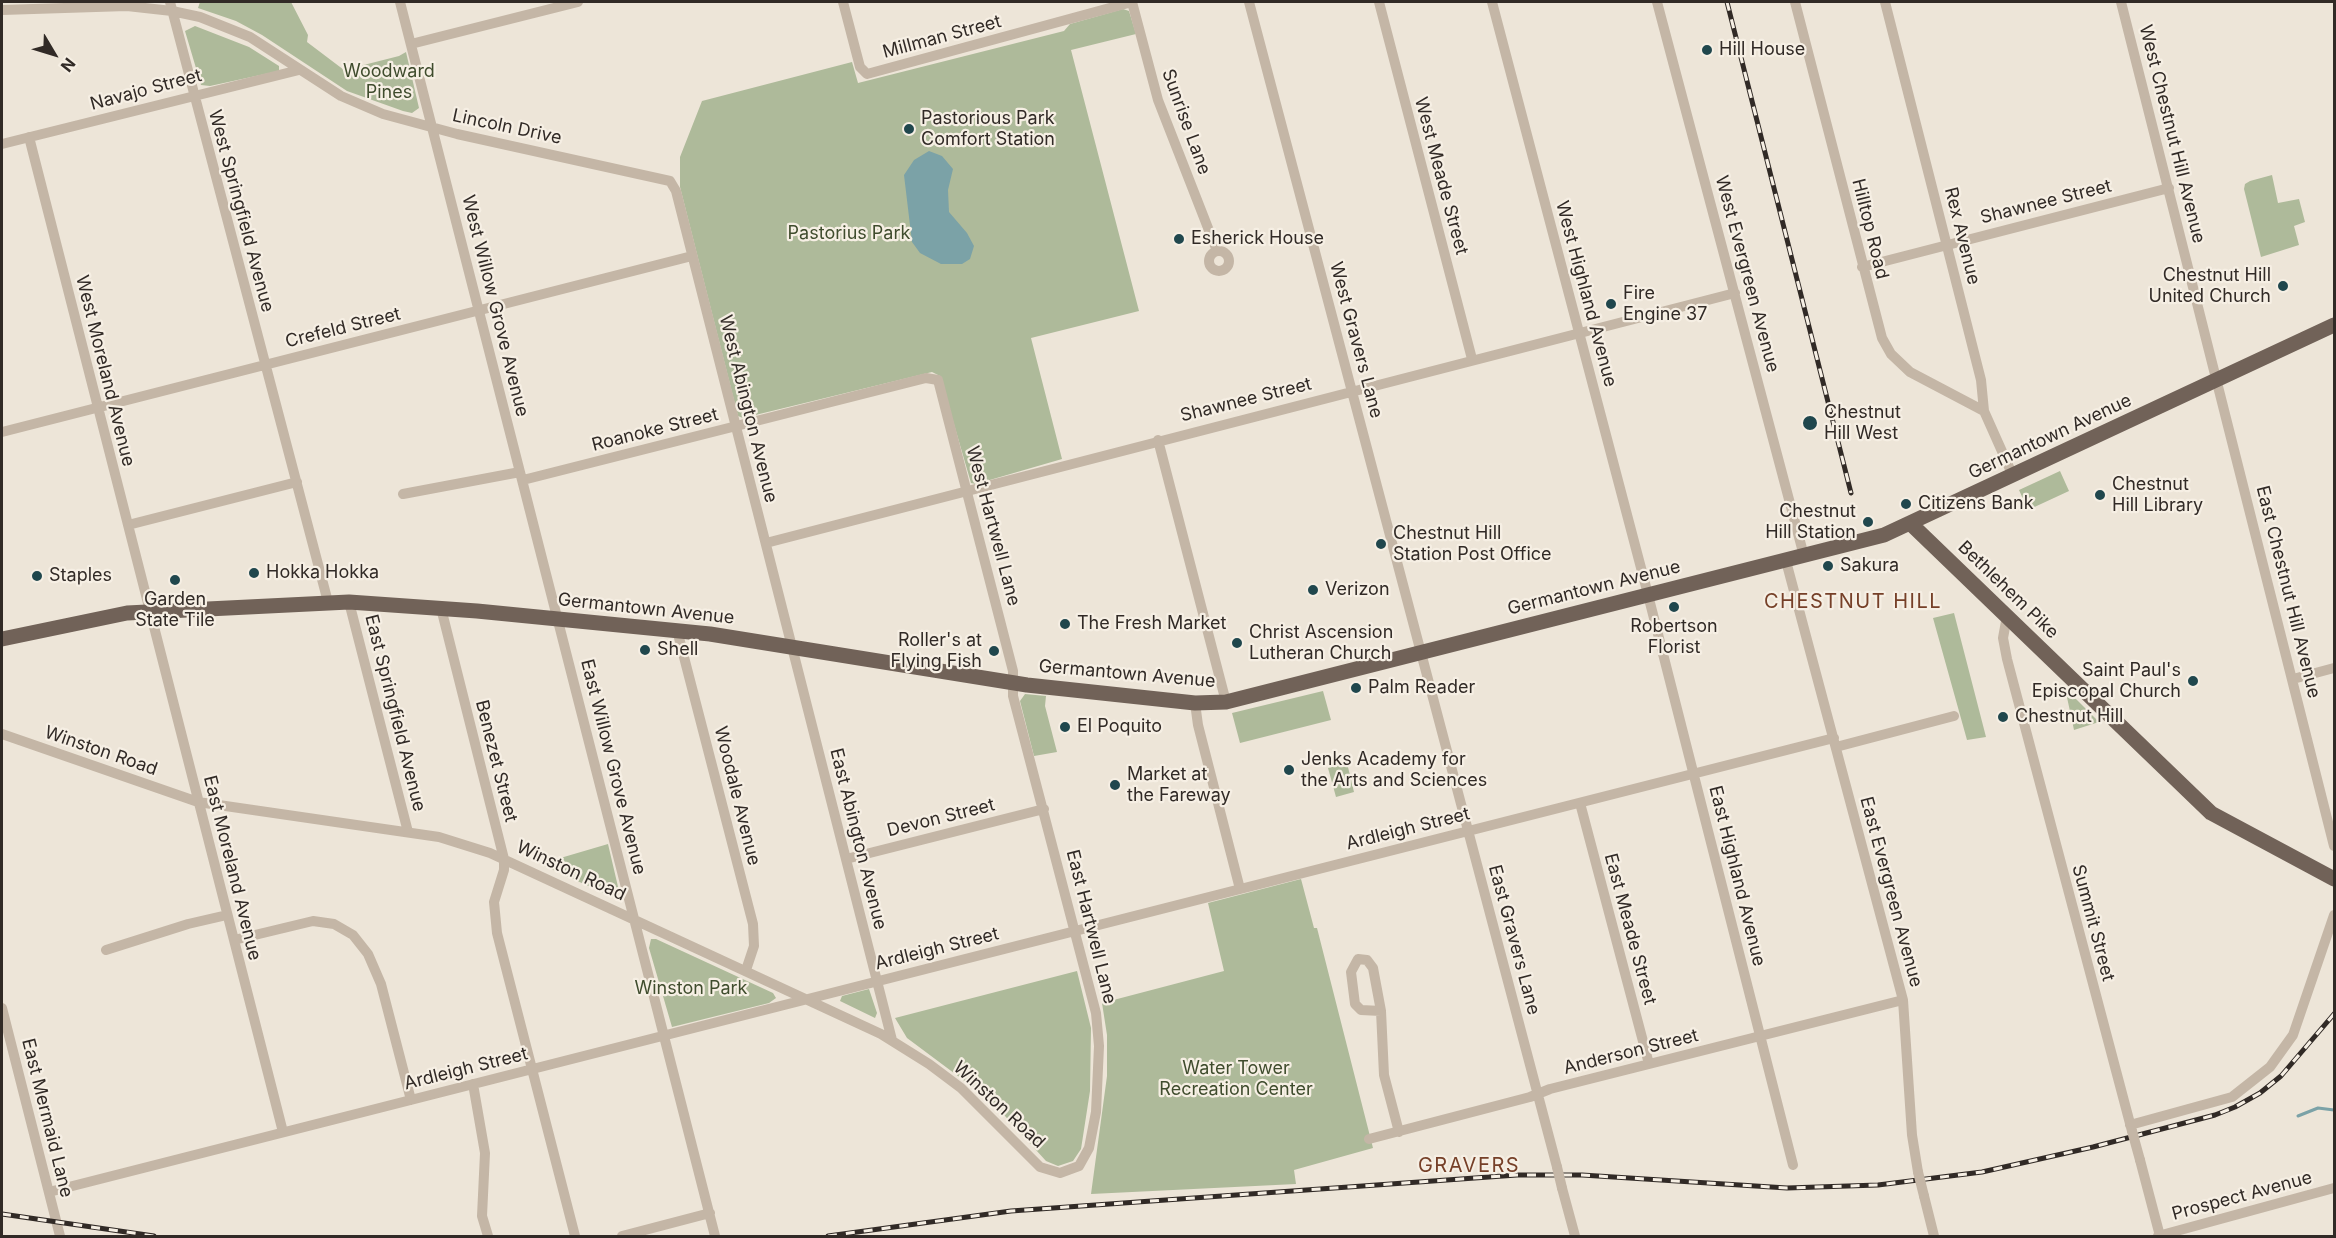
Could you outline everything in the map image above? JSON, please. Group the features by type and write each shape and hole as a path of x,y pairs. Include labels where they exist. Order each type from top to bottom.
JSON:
{"main road":[{"name":"Germantown Avenue","path":"2,639 105,616 349,602 441,608 677,630 1013,683 1195,703 1226,702 1884,535 2334,325"},
{"name":"Bethlehem Pike","path":"1911,524 2211,813 2334,879"}],"street":[{"name":"West Willow Grove Avenue","path":"400,2 558,619"},
{"path":"411,44 578,2"},
{"name":"Millman Street","path":"843,2 856,55 864,73 921,61 1132,2"},
{"name":"Sunrise Lane","path":"1132,2 1158,100 1217,251"},
{"name":"West Gravers Lane","path":"1249,2 1422,652"},
{"name":"West Meade Street","path":"1378,2 1472,359"},
{"name":"West Highland Avenue","path":"1492,2 1648,595"},
{"name":"West Evergreen Avenue","path":"1657,2 1804,556"},
{"name":"Hilltop Road","path":"1795,2 1877,326 1891,354 1910,372 1984,411"},
{"name":"Rex Avenue","path":"1886,2 1981,380 1984,411 2013,476"},
{"name":"West Chestnut Hill Avenue","path":"2121,2 2217,380"},
{"name":"Lincoln Drive","path":"2,10 171,6 235,30 265,46 341,96 367,108 433,128 670,181"},
{"name":"West Springfield Avenue","path":"171,6 328,602"},
{"name":"Navajo Street","path":"2,144 299,70"},
{"name":"West Moreland Avenue","path":"29,138 150,612"},
{"name":"West Abington Avenue","path":"670,181 676,191 791,647"},
{"name":"Shawnee Street","path":"1862,267 2169,188"},
{"name":"Crefeld Street","path":"2,432 692,256"},
{"name":"Shawnee Street","path":"766,543 1158,440 1735,293"},
{"name":"Roanoke Street","path":"403,494 522,476 736,426 926,378 936,378"},
{"name":"West Hartwell Lane","path":"936,378 940,385 968,490 1013,671 1013,683"},
{"name":"East Chestnut Hill Avenue","path":"2217,380 2334,846"},
{"path":"1158,440 1226,702"},
{"path":"128,525 297,482"},
{"name":"East Evergreen Avenue","path":"1786,561 1903,1000 1912,1135 1918,1172 1934,1236"},
{"name":"East Highland Avenue","path":"1648,595 1793,1165"},
{"name":"East Springfield Avenue","path":"349,602 408,832"},
{"name":"Benezet Street","path":"441,608 504,859 504,870 495,894 494,920 574,1236"},
{"name":"East Moreland Avenue","path":"150,612 283,1132"},
{"name":"Summit Street","path":"2007,616 2003,638 2007,659 2159,1236"},
{"name":"East Willow Grove Avenue","path":"558,619 715,1236"},
{"name":"Woodale Avenue","path":"677,630 753,924 754,946 746,970"},
{"name":"East Abington Avenue","path":"791,647 892,1040"},
{"name":"East Gravers Lane","path":"1422,652 1575,1236"},
{"path":"2293,679 2334,668"},
{"name":"East Hartwell Lane","path":"1013,683 1013,696 1096,1013 1099,1066 1089,1148 1079,1166 1066,1172"},
{"path":"1195,703 1198,725 1240,889"},
{"name":"Ardleigh Street","path":"49,1192 1694,774 1954,716"},
{"name":"Winston Road","path":"2,734 198,802 453,840 504,859 808,998 892,1040 969,1095 1040,1167 1053,1173 1066,1172"},
{"name":"East Meade Street","path":"1580,803 1649,1064"},
{"name":"Devon Street","path":"846,859 1044,808"},
{"path":"106,950 188,924 227,915"},
{"path":"2131,1128 2236,1094 2270,1067 2296,1029 2334,915"},
{"path":"234,940 313,921 334,924 353,935 368,954 381,984 411,1100"},
{"path":"1381,1011 1361,1010 1355,1004 1351,972 1358,959 1367,960 1373,968 1381,1011 1384,1076 1399,1132"},
{"name":"Anderson Street","path":"1370,1139 1649,1064 1903,1000"},
{"name":"East Mermaid Lane","path":"2,1008 60,1236"},
{"path":"473,1084 485,1153 482,1216 488,1236"},
{"name":"Prospect Avenue","path":"2159,1236 2334,1188"},
{"path":"622,1236 710,1213"}],"green space":[{"name":"Woodward Pines","path":"200,2 291,2 308,35 307,42 344,70 399,56 406,52 419,108 412,113 403,111 347,91 262,35 236,21 198,8"},
{"name":"Pastorius Park","path":"1123,9 1129,11 1136,34 1071,50 1139,311 1031,338 1062,459 976,484 971,483 940,376 932,372 743,418 738,416 680,187 680,157 702,101 852,62 858,83 1064,31 1070,24"},
{"path":"195,26 249,47 279,66 279,71 210,86 201,85 185,31"},
{"path":"2272,175 2278,203 2299,199 2305,222 2294,226 2299,245 2261,257 2244,189 2245,184 2250,181"},
{"path":"2060,471 2069,491 2028,510 2019,490"},
{"path":"1954,613 1986,737 1967,740 1933,618"},
{"path":"2065,688 2099,722 2074,730"},
{"path":"1323,691 1331,720 1240,743 1232,713"},
{"path":"1025,694 1046,696 1045,706 1057,752 1034,756 1020,701"},
{"path":"1347,763 1354,792 1336,797 1328,768"},
{"path":"608,844 619,891 617,899 540,864"},
{"name":"Water Tower Recreation Center","path":"1301,879 1314,928 1317,928 1373,1148 1294,1170 1296,1184 1091,1194 1107,1076 1107,1035 1102,1003 1224,971 1208,903"},
{"name":"Winston Park","path":"651,939 656,939 773,993 776,998 769,1003 672,1027 649,948"},
{"path":"1077,971 1091,1028 1090,1091 1081,1149 1073,1161 1058,1166 1046,1161 1005,1116 974,1088 907,1038 895,1018"},
{"path":"869,989 877,1013 875,1018 840,1001 842,996"}],"water":[{"path":"929,151 942,156 953,169 948,190 949,212 967,233 974,246 970,259 962,264 941,264 920,253 912,242 904,175 914,160"}],"waterway":[{"path":"2298,1116 2318,1108 2334,1110"}],"railway":[{"path":"1727,2 1851,493"},
{"path":"828,1236 1011,1211 1517,1175 1582,1175 1787,1188 1878,1185 1982,1172 2093,1147 2215,1115 2235,1107 2260,1093 2281,1076 2334,1014"},
{"path":"2,1214 154,1236"}],"place":[{"name":"Hill House","path":"1707,50"},
{"name":"Pastorious Park Comfort Station","path":"909,129"},
{"name":"Esherick House","path":"1179,239"},
{"name":"Chestnut Hill United Church","path":"2283,286"},
{"name":"Fire Engine 37","path":"1611,304"},
{"name":"Chestnut Hill West","path":"1810,423"},
{"name":"Chestnut Hill Library","path":"2100,495"},
{"name":"Citizens Bank","path":"1906,504"},
{"name":"Chestnut Hill Station","path":"1868,522"},
{"name":"Chestnut Hill Station Post Office","path":"1381,544"},
{"name":"Sakura","path":"1828,566"},
{"name":"Hokka Hokka","path":"254,573"},
{"name":"Staples","path":"37,576"},
{"name":"Garden State Tile","path":"175,580"},
{"name":"Verizon","path":"1313,590"},
{"name":"Robertson Florist","path":"1674,607"},
{"name":"The Fresh Market","path":"1065,624"},
{"name":"Christ Ascension Lutheran Church","path":"1237,643"},
{"name":"Shell","path":"645,650"},
{"name":"Roller's at Flying Fish","path":"994,651"},
{"name":"Saint Paul's Episcopal Church","path":"2193,681"},
{"name":"Palm Reader","path":"1356,688"},
{"name":"Chestnut Hill","path":"2003,717"},
{"name":"El Poquito","path":"1065,727"},
{"name":"Jenks Academy for the Arts and Sciences","path":"1289,770"},
{"name":"Market at the Fareway","path":"1115,785"}],"district":[{"name":"CHESTNUT HILL","path":"1853,602"},
{"name":"GRAVERS","path":"1469,1166"}]}
